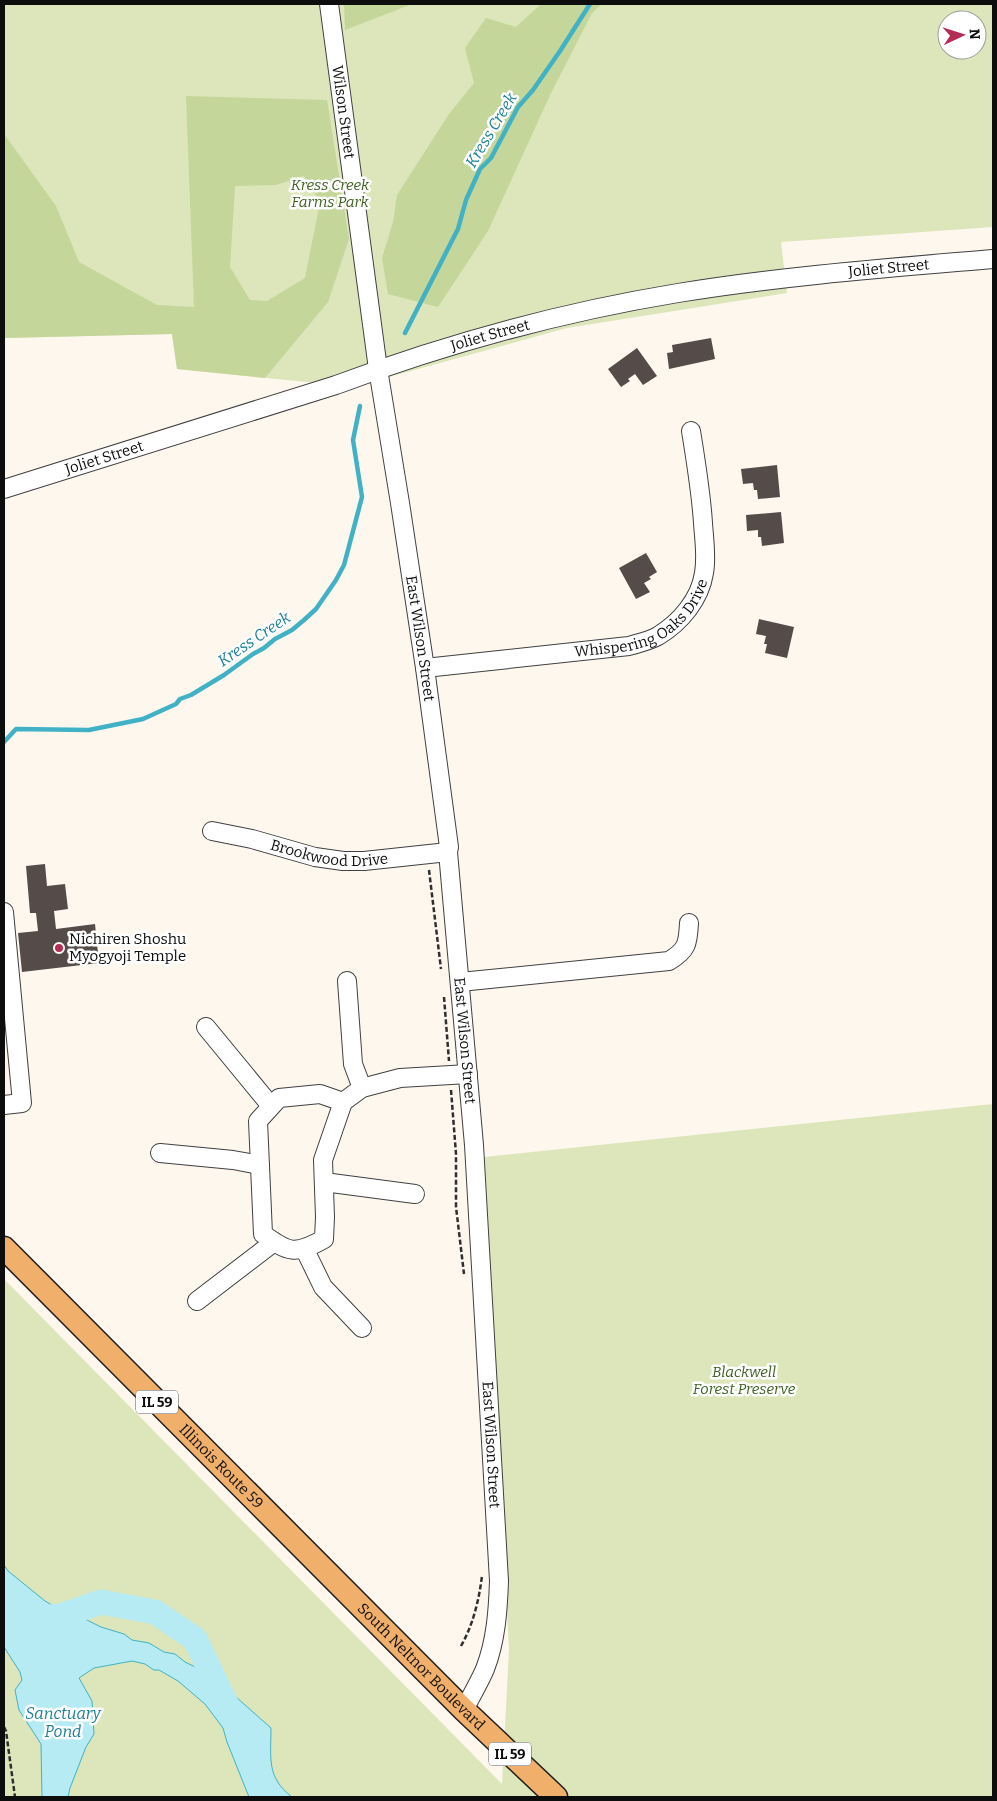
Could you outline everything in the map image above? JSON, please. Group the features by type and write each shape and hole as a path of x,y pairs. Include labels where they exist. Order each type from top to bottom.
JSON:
{"main road":[{"name":"Illinois Route 59","path":"4,1248 310,1556"},
{"name":"South Neltnor Boulevard","path":"310,1556 464,1710 556,1797"}],"street":[{"name":"Wilson Street","path":"329,4 378,369"},
{"name":"Joliet Street","path":"4,489 336,385 378,369 555,318 677,293 790,278 993,259"},
{"name":"East Wilson Street","path":"378,369 425,668 449,848 480,1237 499,1582 492,1643 485,1668 464,1710"},
{"name":"Whispering Oaks Drive","path":"425,668 629,646 656,637 677,621 686,612 697,595 704,574 706,558 700,482 691,431"},
{"name":"Brookwood Drive","path":"212,831 252,839 337,861 364,861 448,852"},
{"path":"4,912 9,1033 22,1103 4,1105"},
{"path":"460,982 669,961 680,955 688,943 689,923"},
{"path":"347,981 354,1064 362,1088"},
{"path":"206,1027 272,1106"},
{"path":"343,1102 320,1094 279,1098 258,1121 262,1234 283,1248 305,1250 324,1239 323,1160 343,1102 362,1088 400,1078 468,1074"},
{"path":"160,1153 233,1160 260,1165"},
{"path":"324,1182 416,1194"},
{"path":"197,1300 274,1242"},
{"path":"305,1250 323,1287 362,1328"}],"path":[{"path":"428,864 442,970"},
{"path":"444,996 449,1064"},
{"path":"450,1084 456,1154 456,1208 465,1277"},
{"path":"461,1646 469,1632 474,1617 482,1574"},
{"path":"4,1727 15,1797"}],"green space":[{"name":"Kress Creek Farms Park","path":"4,4 993,4 993,227 781,242 787,293 567,328 389,377 336,385 177,369 172,334 4,338"},
{"path":"344,4 412,4 345,30"},
{"path":"541,4 602,4 592,13 551,93 488,231 438,307 388,294 382,258 393,222 397,195 449,114 474,83 465,48 486,18 516,27"},
{"path":"186,96 327,100 349,239 328,302 265,378 177,369 172,334 4,338 4,134 56,206 79,262 157,305 194,307","holes":["304,176 320,202 305,278 267,301 250,300 230,267 235,186 276,185"]},
{"name":"Blackwell Forest Preserve","path":"993,1104 993,1797 4,1797 4,1279 502,1784 509,1649 484,1157"}],"water":[{"name":"Sanctuary Pond","path":"4,1565 8,1571 45,1601 57,1608 101,1627 124,1634 132,1640 149,1643 164,1652 175,1654 185,1662 210,1674 271,1728 271,1758 274,1774 284,1790 292,1797 249,1797 223,1728 205,1704 178,1681 159,1670 154,1670 145,1664 132,1661 94,1668 79,1678 92,1701 94,1734 86,1747 68,1797 42,1797 41,1744 19,1710 15,1690 22,1680 20,1672 4,1647"}],"building":[{"path":"711,338 715,359 669,369 667,353 673,352 672,345"},
{"path":"637,348 657,376 643,385 635,374 628,379 630,381 621,387 608,369"},
{"path":"777,465 780,497 758,499 757,490 754,490 753,483 743,484 741,469"},
{"path":"781,512 784,543 762,546 761,537 758,537 758,530 747,531 746,515"},
{"path":"646,553 657,572 644,583 650,592 636,599 619,568"},
{"path":"759,619 794,627 787,658 765,653 767,644 764,644 766,636 756,634"},
{"name":"Nichiren Shoshu Myogyoji Temple","path":"45,864 47,886 65,884 68,909 54,911 56,929 95,924 99,963 22,972 18,933 38,931 36,913 30,913 26,866"}],"waterway":[{"name":"Kress Creek","path":"405,333 458,229 466,200 480,169 491,158 518,107 533,90 590,4"},
{"name":"Kress Creek","path":"4,742 16,729 89,730 143,719 176,704 180,699 191,695 224,675 275,639 292,630 316,609 344,565 362,497 353,440 360,406"},
{"path":"4,1593 7,1599 40,1618 60,1616 101,1602 155,1612 195,1639 228,1708"}],"place":[{"name":"Nichiren Shoshu Myogyoji Temple","path":"59,948"}]}
